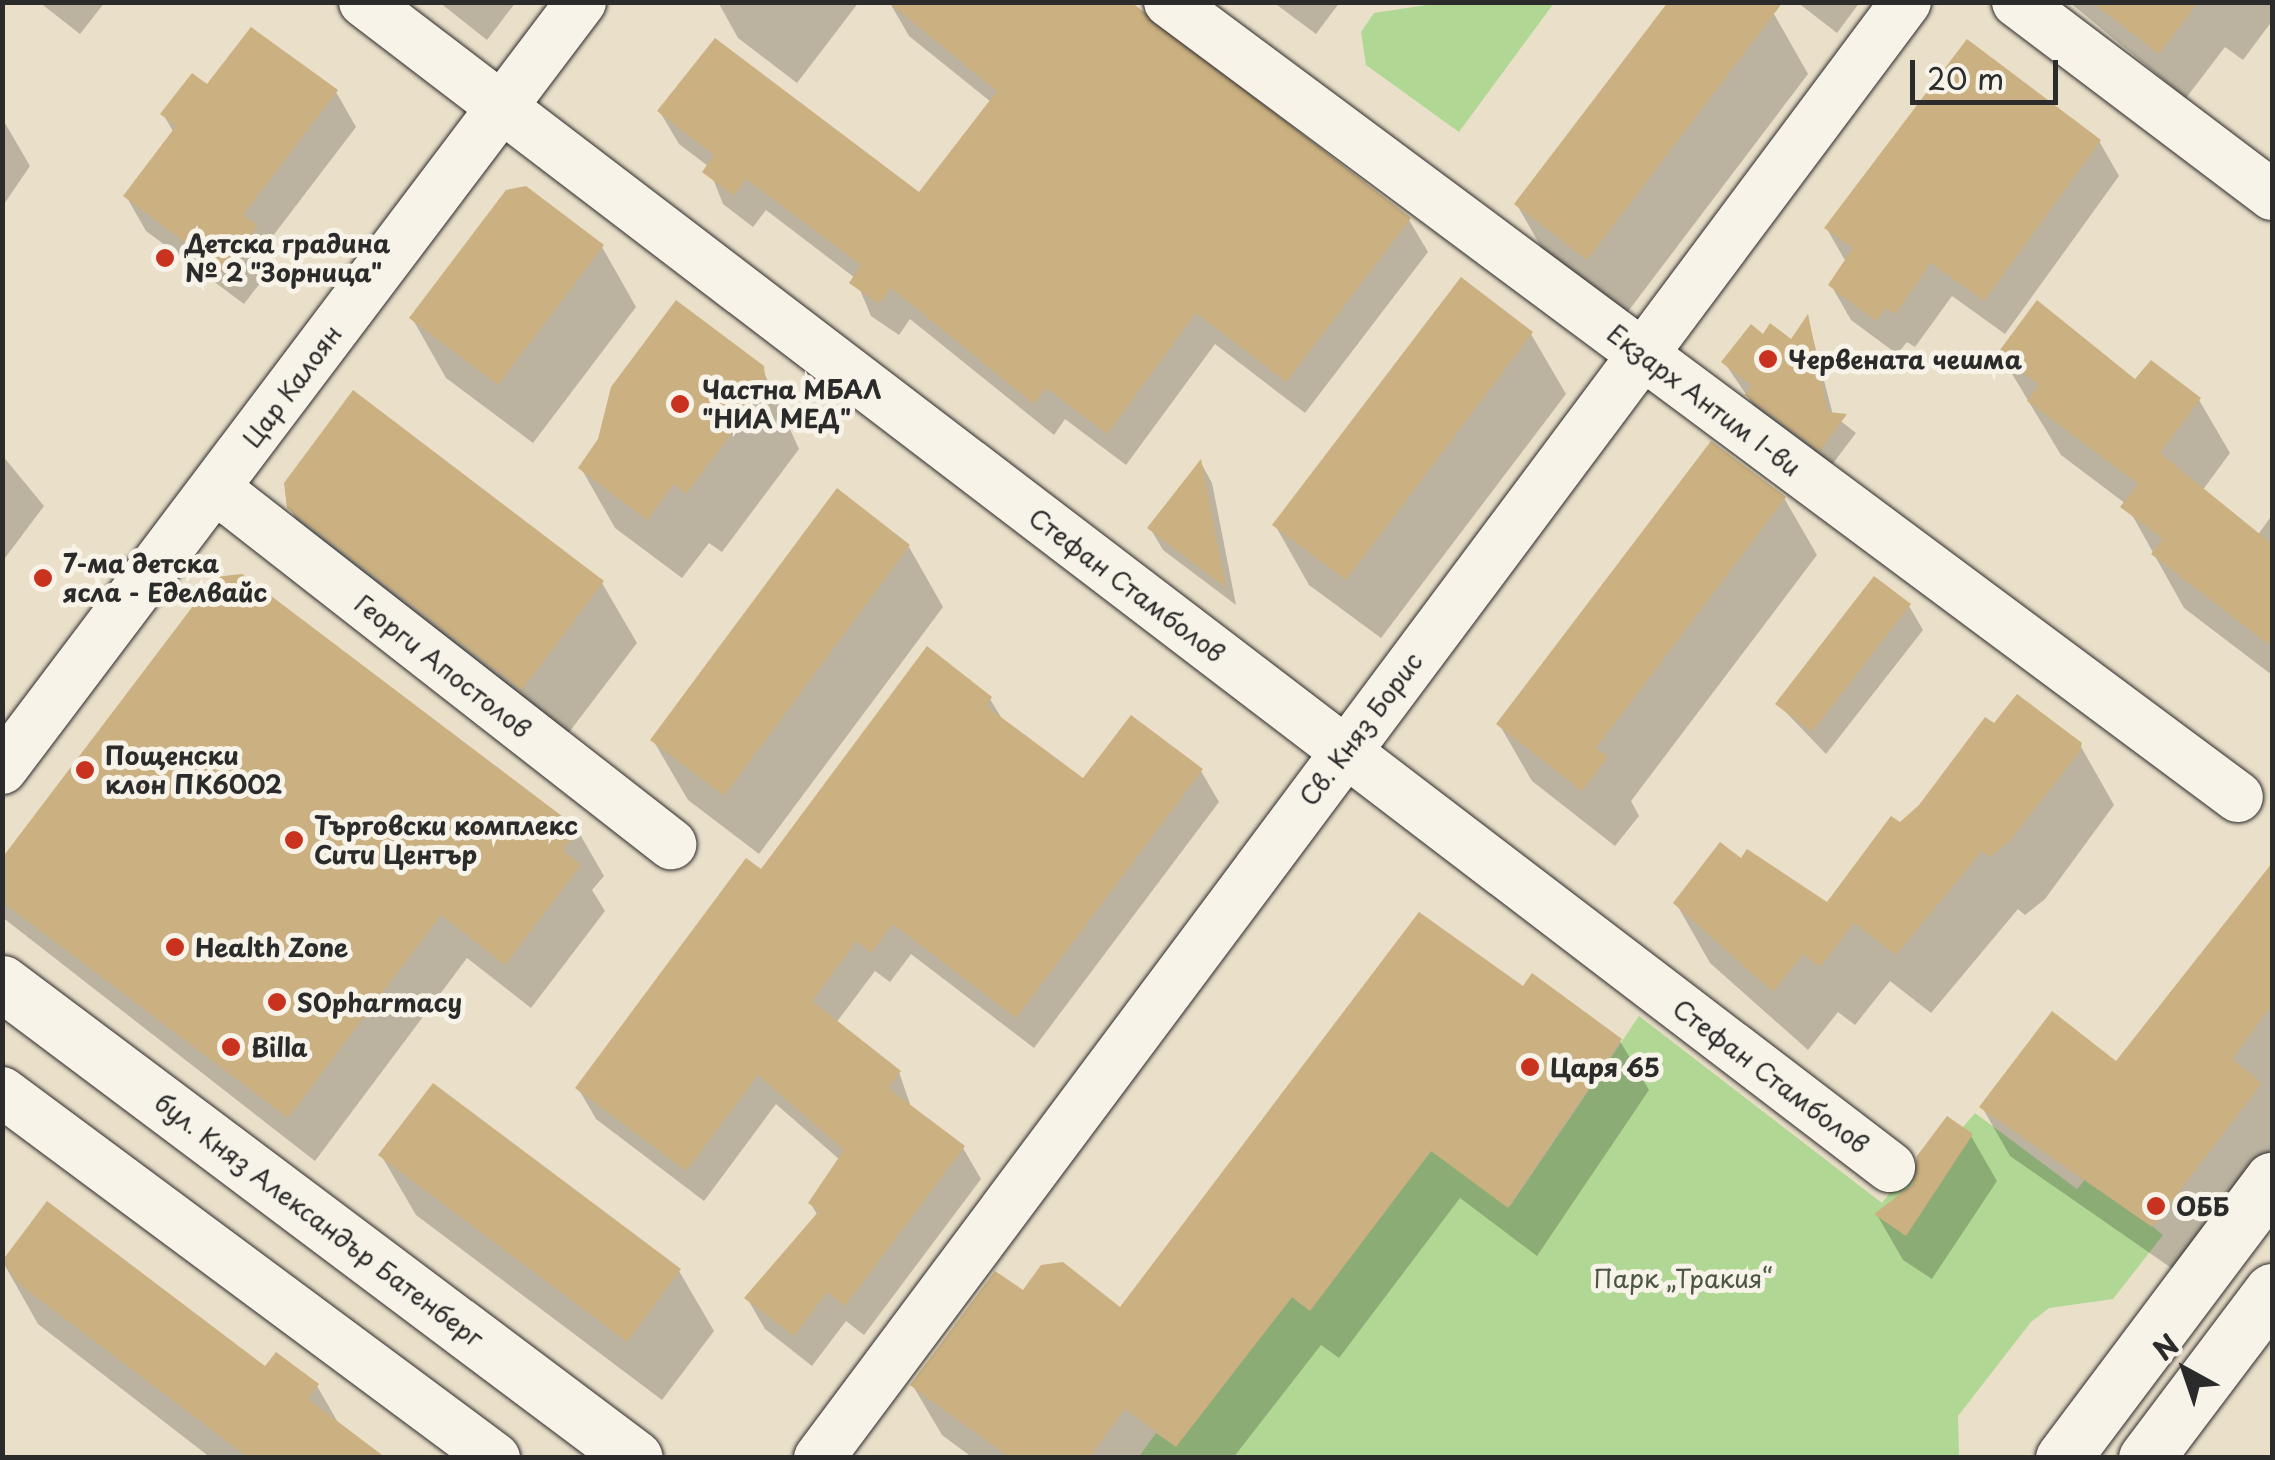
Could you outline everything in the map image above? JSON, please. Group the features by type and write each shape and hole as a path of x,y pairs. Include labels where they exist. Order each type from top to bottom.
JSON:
{"street":[{"name":"Стефан Стамболов","path":"364,2 1890,1167"},
{"name":"Цар Калоян","path":"2,769 581,2"},
{"name":"Екзарх Антим I-ви","path":"1169,2 2238,798"},
{"name":"Св. Княз Борис","path":"819,1458 1906,2"},
{"path":"2018,2 2272,195"},
{"name":"Георги Апостолов","path":"215,488 670,844"},
{"name":"бул. Княз Александър Батенберг","path":"2,983 635,1458"},
{"path":"2,1092 495,1458"},
{"path":"2064,1458 2272,1180"},
{"path":"2146,1458 2272,1291"}],"green space":[{"path":"1440,3 1554,3 1459,132 1366,65 1361,32 1374,13"},
{"name":"Парк „Тракия“","path":"1639,1016 1882,1203 1905,1173 1917,1181 1975,1113 2077,1189 2089,1175 2163,1235 2113,1299 2049,1308 2031,1322 1958,1416 1959,1457 1138,1458 1156,1433 1175,1446 1292,1297 1309,1310 1431,1151 1510,1206"}],"building":[{"path":"888,2 1131,2 1411,218 1286,382 1196,313 1107,434 1046,388 1034,404 891,288 879,304 849,283 861,265 746,179 734,196 702,172 714,155 657,111 715,38 919,192 997,91"},
{"path":"1668,2 1783,2 1587,260 1514,204"},
{"path":"2092,2 2198,2 2159,54"},
{"path":"251,27 338,90 243,215 258,226 223,271 123,196 176,126 160,114 192,73 207,84"},
{"path":"1967,39 2101,140 1984,301 1931,263 1895,314 1886,308 1876,321 1828,285 1853,248 1824,228"},
{"path":"526,186 604,245 498,385 409,318 506,190"},
{"path":"1461,277 1533,332 1346,580 1272,525"},
{"name":"Частна МБАЛ \"НИА МЕД\"","path":"676,300 764,366 766,388 686,494 674,484 647,520 578,468 598,439 611,387"},
{"path":"2037,300 2135,379 2151,360 2201,398 2160,453 2272,544 2272,647 2151,554 2163,539 2120,507 2138,484 2027,401 2039,385 1997,354"},
{"path":"1808,314 1828,412 1847,414 1820,451 1745,395 1752,386 1721,362 1751,324 1763,334 1770,323 1791,339"},
{"path":"353,390 604,581 522,690 287,508 284,483"},
{"path":"1711,441 1786,497 1596,748 1608,757 1582,791 1496,724"},
{"path":"1201,459 1226,588 1147,528"},
{"path":"837,488 910,545 724,796 650,740"},
{"name":"Търговски комплекс Сити Център","path":"242,574 579,829 563,851 581,865 505,965 441,915 288,1118 2,902 2,858 215,577"},
{"path":"1874,576 1911,604 1812,732 1775,704"},
{"path":"927,646 992,697 986,706 1083,778 1131,715 1203,769 1016,1018 893,924 871,953 857,941 812,1001 901,1071 888,1088 965,1146 845,1306 827,1292 794,1336 744,1298 819,1211 808,1203 844,1150 758,1075 686,1171 575,1088 746,858 761,869"},
{"path":"2017,694 2082,743 2080,751 2011,839 1990,857 1982,851 1896,955 1854,923 1820,967 1803,954 1773,992 1673,903 1720,842 1741,858 1747,849 1827,902 1891,816 1900,822 1919,805 1985,717 1994,723"},
{"path":"2272,863 2272,1005 2232,1059 2262,1083 2152,1227 1979,1107 2052,1011 2116,1061"},
{"path":"1419,912 1523,986 1532,973 1622,1039 1508,1208 1431,1151 1310,1311 1292,1297 1176,1447 1125,1409 1089,1458 1010,1458 910,1385 995,1271 1023,1290 1041,1265 1063,1262 1120,1307"},
{"path":"433,1083 681,1269 627,1342 378,1155"},
{"path":"1947,1116 1973,1134 1906,1236 1874,1214 1913,1184 1917,1156"},
{"path":"47,1201 265,1366 276,1352 319,1384 308,1399 386,1458 249,1458 19,1284 2,1261"}],"place":[{"name":"Детска градина № 2 \"Зорница\"","path":"165,258"},
{"name":"Червената чешма","path":"1768,359"},
{"name":"Частна МБАЛ \"НИА МЕД\"","path":"680,404"},
{"name":"7-ма детска ясла - Еделвайс","path":"43,578"},
{"name":"Пощенски клон ПК6002","path":"85,770"},
{"name":"Търговски комплекс Сити Център","path":"294,840"},
{"name":"Health Zone","path":"175,947"},
{"name":"SOpharmacy","path":"277,1002"},
{"name":"Billa","path":"231,1047"},
{"name":"Царя 65","path":"1530,1067"},
{"name":"ОББ","path":"2156,1206"}]}
